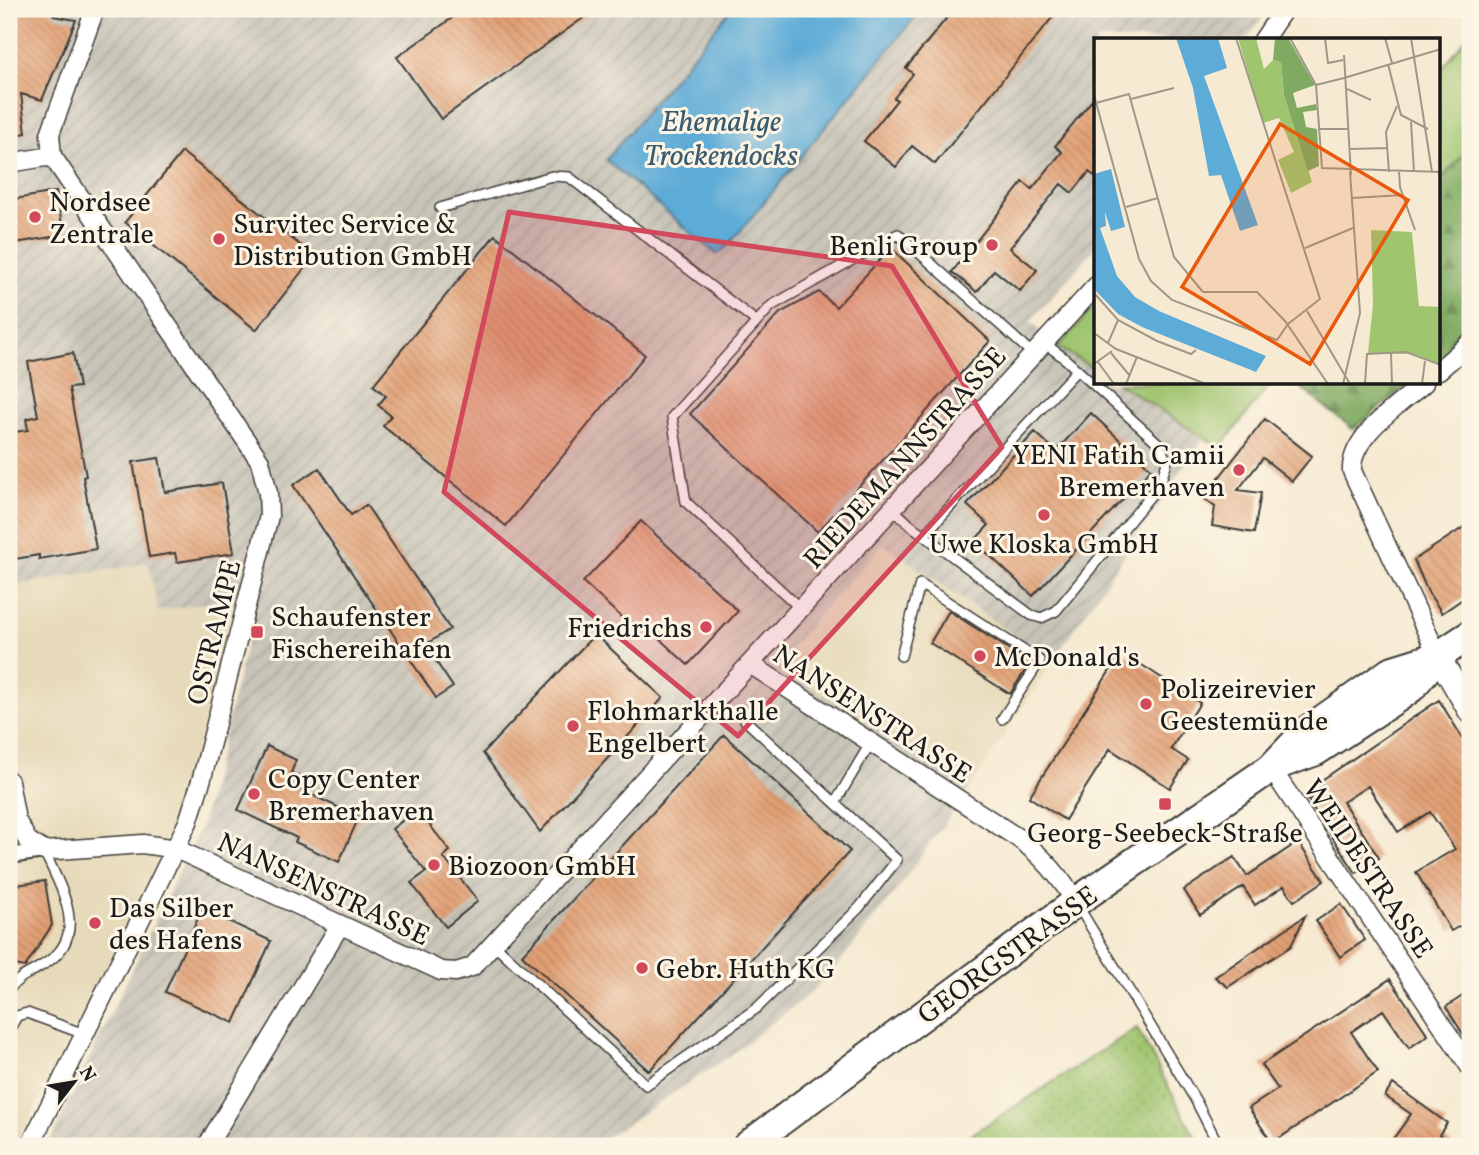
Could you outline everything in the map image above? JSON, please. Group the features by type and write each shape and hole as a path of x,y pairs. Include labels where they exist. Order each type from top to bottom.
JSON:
{"main road":[{"name":"GEORGSTRASSE","path":"747,1146 1076,902 1271,768 1316,751 1400,696 1411,688 1438,656 1470,635"}],"street":[{"path":"9,163 52,156 50,134 95,9"},
{"path":"1264,38 1284,9"},
{"name":"OSTRAMPE","path":"30,1146 176,849 202,778 269,516 268,492 260,461 52,156"},
{"name":"RIEDEMANNSTRASSE","path":"750,664 1094,288"},
{"path":"1440,369 1470,343"},
{"path":"1422,385 1367,433 1351,457 1352,471 1438,656 1470,711"},
{"name":"NANSENSTRASSE","path":"44,852 143,844 176,849 441,971 456,972 472,967 494,944 750,664 1032,848 1059,876 1076,902"},
{"name":"WEIDESTRASSE","path":"1271,768 1470,1067"},
{"path":"9,781 16,820 28,841 44,852"},
{"path":"9,856 44,852"},
{"path":"207,1146 340,925"},
{"path":"1465,1146 1470,1140"}],"lane":[{"path":"440,208 552,176 569,177 757,322"},
{"path":"801,609 686,502 672,417 771,306 898,234 1039,349 1077,370 1158,443 1167,462 1160,484 1056,611 1041,618 1031,615 893,509"},
{"path":"924,535 1077,370"},
{"path":"901,656 920,584 1040,661 1002,719"},
{"path":"494,944 646,1085 757,1008 859,908 897,860 745,720"},
{"path":"835,803 871,742"},
{"path":"9,990 25,974 58,955 70,937 68,912 60,885 44,852"},
{"path":"1076,902 1196,1101 1219,1146"},
{"path":"9,1030 17,1016 27,1013 84,1034"}],"highlighted area":[{"path":"509,212 892,266 1002,447 738,736 444,492"}],"shaded area":[{"path":"9,9 731,9 606,159 717,254 730,245 922,9 1269,9 1247,38 1094,38 1094,249 1030,321 1058,347 1094,369 1094,385 1121,385 1204,437 1052,662 883,544 814,620 788,655 793,674 970,788 892,896 828,976 731,1055 593,1146 48,1146 202,823 257,601 235,598 158,611 149,563 9,586"},
{"path":"883,544 1052,662 970,788 803,682 793,674 788,663 788,655 795,643"},
{"path":"150,563 158,611 235,598 179,822 16,1146 9,1146 9,586"}],"green space":[{"path":"1470,32 1470,147 1440,181 1440,72"},
{"path":"1470,147 1470,336 1440,360 1440,181"},
{"path":"1094,307 1094,369 1058,347"},
{"path":"1121,385 1269,385 1220,448"},
{"path":"1298,385 1408,385 1353,429"},
{"path":"1137,1028 1200,1146 954,1146"}],"water":[{"name":"Ehemalige Trockendocks","path":"731,9 922,9 729,245 717,255 606,160"}],"building":[{"path":"51,9 54,16 76,20 42,100 21,94 26,133 9,137 9,14"},
{"path":"465,9 596,9 441,119 397,57"},
{"path":"954,9 1059,9 935,164 912,146 896,167 864,141 897,100 894,98 913,74 906,68"},
{"path":"1094,97 1094,176 1089,172 1072,193 1061,184 1010,248 1037,270 1020,291 994,270 977,292 952,272 1023,182 1032,189 1062,152 1055,146"},
{"name":"Survitec Service & Distribution GmbH","path":"182,152 314,256 256,330 125,222"},
{"name":"Nordsee Zentrale","path":"56,192 64,235 9,244 9,200"},
{"path":"495,235 645,355 506,526 383,426 391,416 378,405 386,396 373,385"},
{"path":"891,248 990,341 818,532 690,414 780,313 819,292 836,307"},
{"path":"73,353 79,387 69,388 86,476 83,477 96,549 39,559 39,555 9,560 9,433 28,430 26,419 38,416 28,362"},
{"name":"Uwe Kloska GmbH","path":"1091,413 1151,469 1033,596 974,541 989,525 967,505 1035,432 1056,451"},
{"name":"YENI Fatih Camii Bremerhaven","path":"1265,419 1312,456 1292,481 1263,458 1238,490 1261,493 1254,533 1212,526 1215,507 1203,498"},
{"path":"159,458 165,492 222,483 234,553 177,562 175,553 149,557 133,462"},
{"path":"319,468 351,515 366,505 450,629 425,645 453,687 436,698 293,485"},
{"path":"641,521 738,611 688,665 652,632 645,639 583,582"},
{"path":"1470,523 1470,594 1442,613 1428,592 1414,560"},
{"path":"949,611 1030,663 1010,694 930,643"},
{"name":"Flohmarkthalle Engelbert","path":"595,634 663,698 540,832 483,753"},
{"path":"1122,652 1200,703 1171,749 1188,760 1170,788 1110,749 1065,820 1029,797"},
{"path":"1439,700 1470,750 1470,920 1451,931 1416,872 1455,849 1430,812 1398,832 1368,786 1343,802 1379,858 1356,873 1308,800 1317,795 1314,791 1322,786 1319,782"},
{"path":"724,735 850,851 649,1071 522,955"},
{"path":"267,746 296,760 291,773 302,778 297,788 359,817 339,862 295,842 297,838 238,810"},
{"name":"Biozoon GmbH","path":"417,809 450,851 443,857 478,901 446,927 411,883 426,872 392,829"},
{"path":"1298,842 1324,881 1294,901 1284,886 1255,905 1243,887 1200,915 1184,890 1234,857 1247,876"},
{"path":"45,881 52,925 25,967 9,964 9,886"},
{"path":"1341,904 1365,940 1340,957 1316,921"},
{"path":"202,909 271,941 234,1023 165,992"},
{"path":"1305,916 1291,946 1228,987 1215,977"},
{"path":"1390,979 1428,1035 1409,1048 1383,1010 1351,1032 1378,1072 1272,1143 1249,1108 1278,1089 1261,1065"},
{"path":"1470,991 1470,1045 1446,1007"},
{"path":"1393,1084 1447,1123 1439,1135 1454,1146 1388,1146 1411,1114 1385,1096"}],"place":[{"name":"Nordsee Zentrale","path":"35,217"},
{"name":"Survitec Service & Distribution GmbH","path":"219,239"},
{"name":"Benli Group","path":"992,245"},
{"name":"YENI Fatih Camii Bremerhaven","path":"1239,470"},
{"name":"Uwe Kloska GmbH","path":"1044,515"},
{"name":"Friedrichs","path":"706,627"},
{"name":"Schaufenster Fischereihafen","path":"257,632"},
{"name":"McDonald's","path":"980,656"},
{"name":"Polizeirevier Geestemünde","path":"1146,704"},
{"name":"Flohmarkthalle Engelbert","path":"573,726"},
{"name":"Copy Center Bremerhaven","path":"254,794"},
{"name":"Georg-Seebeck-Straße","path":"1165,804"},
{"name":"Biozoon GmbH","path":"434,865"},
{"name":"Das Silber des Hafens","path":"95,923"},
{"name":"Gebr. Huth KG","path":"642,968"}]}
